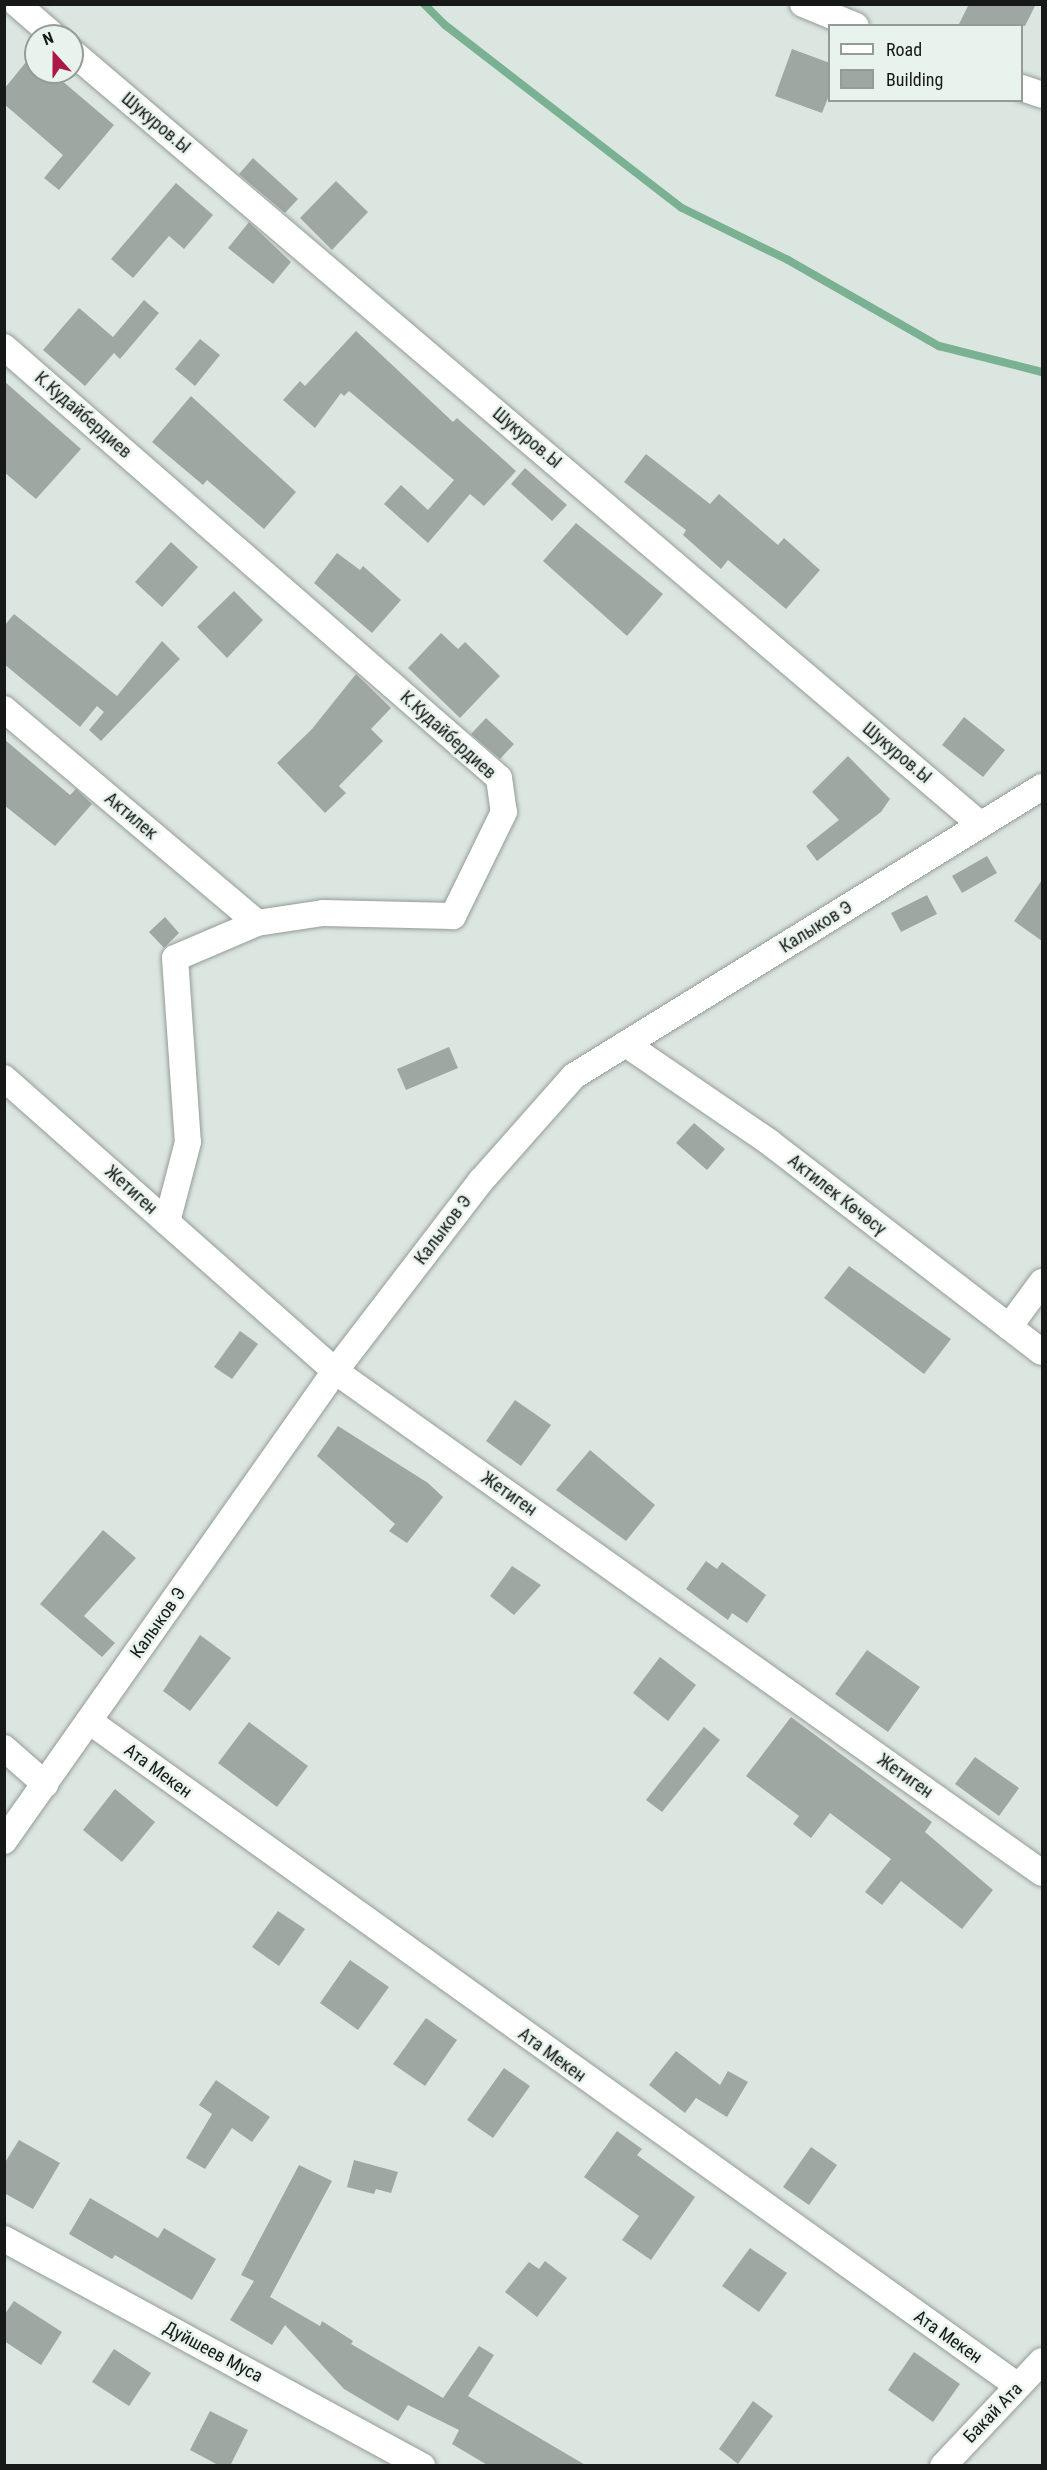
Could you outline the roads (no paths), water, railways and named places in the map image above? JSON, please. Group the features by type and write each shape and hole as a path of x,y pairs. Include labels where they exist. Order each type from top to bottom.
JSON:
{"street":[{"path":"17,4 40,24"},
{"path":"803,4 851,24"},
{"name":"Шукуров.Ы","path":"84,62 981,825"},
{"path":"1023,88 1042,95"},
{"name":"К.Кудайбердиев","path":"4,347 500,778 504,812 453,916 323,913 257,923 175,958 188,1142 167,1222"},
{"name":"Актилек","path":"4,709 257,923"},
{"name":"Калыков Э","path":"4,1841 335,1371 488,1172 574,1076 1040,791"},
{"name":"Актилек Көчөсү","path":"626,1044 769,1143 1042,1352"},
{"name":"Жетиген","path":"4,1078 335,1371 1042,1873"},
{"path":"1009,1327 1042,1282"},
{"name":"Ата Мекен","path":"89,1721 1018,2386"},
{"path":"4,1748 45,1784"},
{"name":"Дуйшеев Муса","path":"4,2239 422,2466"},
{"name":"Бакай Ата","path":"943,2466 1042,2361"}],"waterway":[{"path":"424,4 445,25 682,208 788,260 939,346 1042,372"}]}
